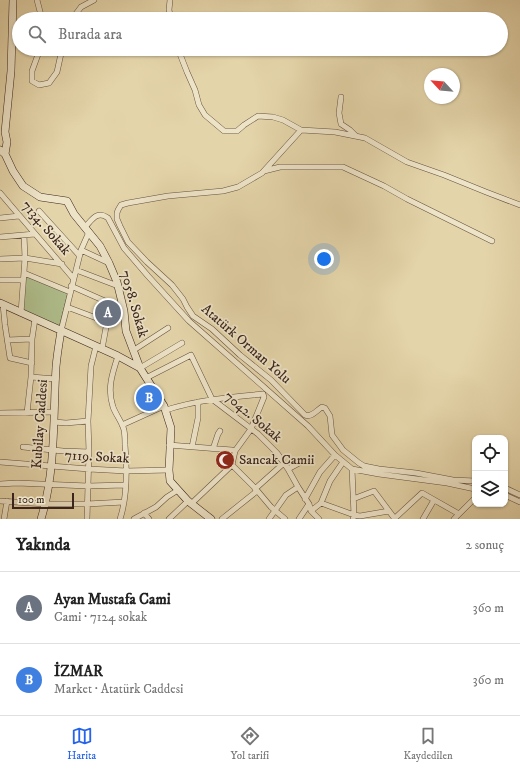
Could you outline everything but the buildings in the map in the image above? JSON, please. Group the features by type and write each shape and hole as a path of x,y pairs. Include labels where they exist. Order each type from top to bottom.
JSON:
{"main road":[{"path":"13,0 13,12"},
{"path":"7,142 3,134 11,71 12,36"},
{"path":"0,147 7,142"},
{"path":"2,152 7,142"},
{"name":"7058. Sokak","path":"2,152 23,186 40,197 67,201 74,214 100,246 109,263 118,286 126,331 140,368 165,408 171,428 169,470"},
{"path":"2,303 118,356 140,368"},
{"name":"Kubilay Caddesi","path":"41,519 51,466 56,367 61,331"},
{"path":"169,470 170,481 189,502 211,519"}],"street":[{"path":"38,0 41,12"},
{"path":"77,12 81,7 94,0"},
{"path":"169,12 170,0"},
{"path":"37,56 32,71 32,81 40,85 49,83 57,72 60,56"},
{"path":"181,56 195,90 199,105 205,115 224,131 237,132 244,125 258,116 273,117 283,120 301,130 335,132 365,138 407,162 444,174 520,205"},
{"path":"341,97 339,113 341,124 356,136"},
{"name":"Atatürk Orman Yolu","path":"301,130 263,171 238,187 223,191 168,196 122,205 118,210 117,219 128,242 172,285 194,316 271,380 305,415 311,415 316,410 322,407 325,408 330,416 332,435 344,450 359,463 364,466 379,469 416,473 453,480 472,481"},
{"path":"263,171 280,168 343,167 492,240"},
{"name":"7134. Sokak","path":"0,194 2,200 20,216 74,278"},
{"path":"39,211 80,253 109,263"},
{"path":"0,218 20,216"},
{"path":"61,331 87,229 96,216 104,216 108,218 124,248 189,321 265,392 308,426 335,455 352,469 472,487"},
{"path":"0,237 35,234"},
{"path":"21,313 25,258 24,235"},
{"path":"0,259 25,258 62,264"},
{"path":"76,270 118,286"},
{"path":"24,273 123,308"},
{"path":"0,280 23,280"},
{"path":"2,303 10,358 32,363"},
{"path":"67,307 107,322 99,348 91,366 88,421 89,469 87,519"},
{"path":"27,413 32,363 32,340 35,319"},
{"name":"7058. Sokak","path":"134,350 168,328"},
{"path":"8,340 32,340"},
{"path":"140,368 182,344"},
{"name":"7042. Sokak","path":"146,378 191,355 212,399 258,434 277,453 309,504 311,511 319,519"},
{"path":"118,356 110,382 110,397 124,430 126,452 124,502 120,519"},
{"path":"31,377 56,379"},
{"path":"122,425 165,408 212,399 265,392"},
{"path":"169,519 232,465 235,451 251,429 265,392"},
{"path":"192,447 198,418 198,402"},
{"path":"0,413 54,412"},
{"path":"54,422 66,423 88,421"},
{"path":"213,449 220,431"},
{"path":"170,445 235,451"},
{"path":"23,447 89,452"},
{"path":"305,499 320,472 335,455"},
{"name":"7119. Sokak","path":"0,462 126,471 169,470"},
{"path":"288,469 301,462"},
{"path":"311,511 322,503 330,481 344,462"},
{"path":"222,519 256,490 284,463"},
{"path":"232,465 275,511 285,519"},
{"path":"352,469 352,499 354,517"},
{"path":"0,484 17,483 88,486 125,485"},
{"path":"269,519 286,495 298,487"},
{"path":"508,489 520,495"},
{"path":"134,519 156,506 178,490"},
{"path":"352,499 374,491 394,519 422,493 459,514"},
{"path":"508,496 520,502"},
{"path":"423,519 434,500"},
{"path":"0,501 45,504 124,502"},
{"path":"4,519 7,501"},
{"path":"454,519 472,501"},
{"path":"322,503 354,517 389,512"},
{"path":"299,519 309,504"},
{"path":"144,513 149,519"}],"green space":[{"path":"25,276 68,293 59,328 22,311"}],"place":[{"name":"Ayan Mustafa Cami","path":"108,313"},
{"name":"İZMAR","path":"149,398"},
{"name":"Sancak Camii","path":"225,460"}]}
